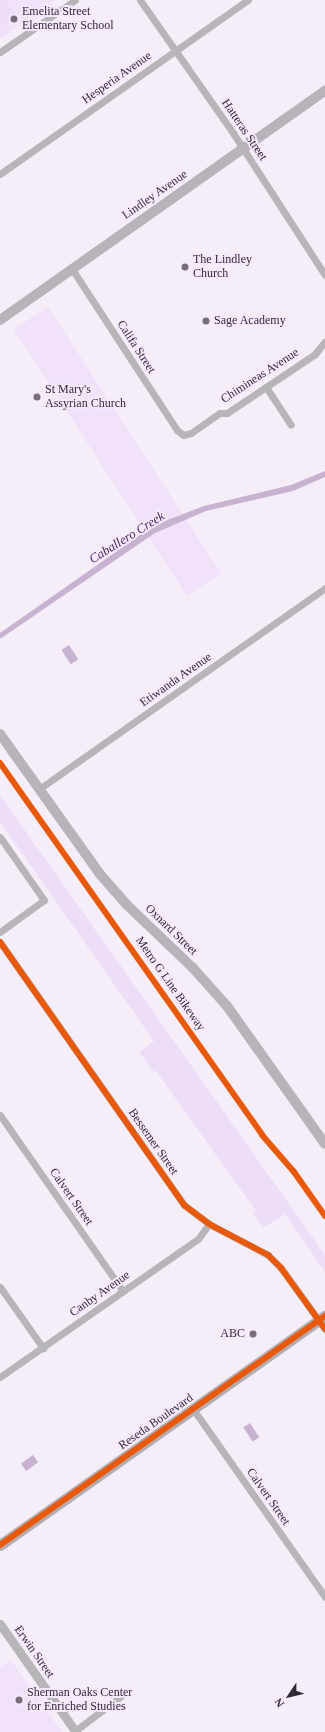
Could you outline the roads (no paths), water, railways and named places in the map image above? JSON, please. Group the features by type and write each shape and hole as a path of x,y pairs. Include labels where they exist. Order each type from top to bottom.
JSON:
{"main road":[{"name":"Lindley Avenue","path":"0,320 325,91"},
{"name":"Oxnard Street","path":"0,734 112,890 206,982 232,1012 325,1144"},
{"name":"Reseda Boulevard","path":"0,1545 193,1410 323,1322"}],"street":[{"path":"0,52 75,0"},
{"name":"Hatteras Street","path":"140,0 244,149 325,275"},
{"name":"Hesperia Avenue","path":"0,174 248,0"},
{"name":"Califa Street","path":"72,269 177,430 183,435"},
{"name":"Chimineas Avenue","path":"183,435 191,433 220,413 227,413 315,354 325,341"},
{"path":"266,387 291,425"},
{"name":"Etiwanda Avenue","path":"39,789 325,588"},
{"path":"0,837 44,900 0,932"},
{"name":"Bessemer Street","path":"0,942 184,1205 209,1224 268,1255 282,1268 323,1322"},
{"name":"Calvert Street","path":"0,1115 123,1291"},
{"name":"Canby Avenue","path":"0,1377 198,1239 209,1224"},
{"path":"0,1287 43,1348"},
{"name":"Calvert Street","path":"193,1410 325,1598"},
{"name":"Erwin Street","path":"0,1624 76,1731"},
{"path":"76,1731 121,1696"}],"place":[{"name":"Emelita Street Elementary School","path":"14,19"},
{"name":"The Lindley Church","path":"185,267"},
{"name":"Sage Academy","path":"206,321"},
{"name":"St Mary's Assyrian Church","path":"37,397"},
{"name":"ABC","path":"253,1334"},
{"name":"Sherman Oaks Center for Enriched Studies","path":"19,1700"}],"water label":[{"name":"Caballero Creek","path":"127,538"}]}
